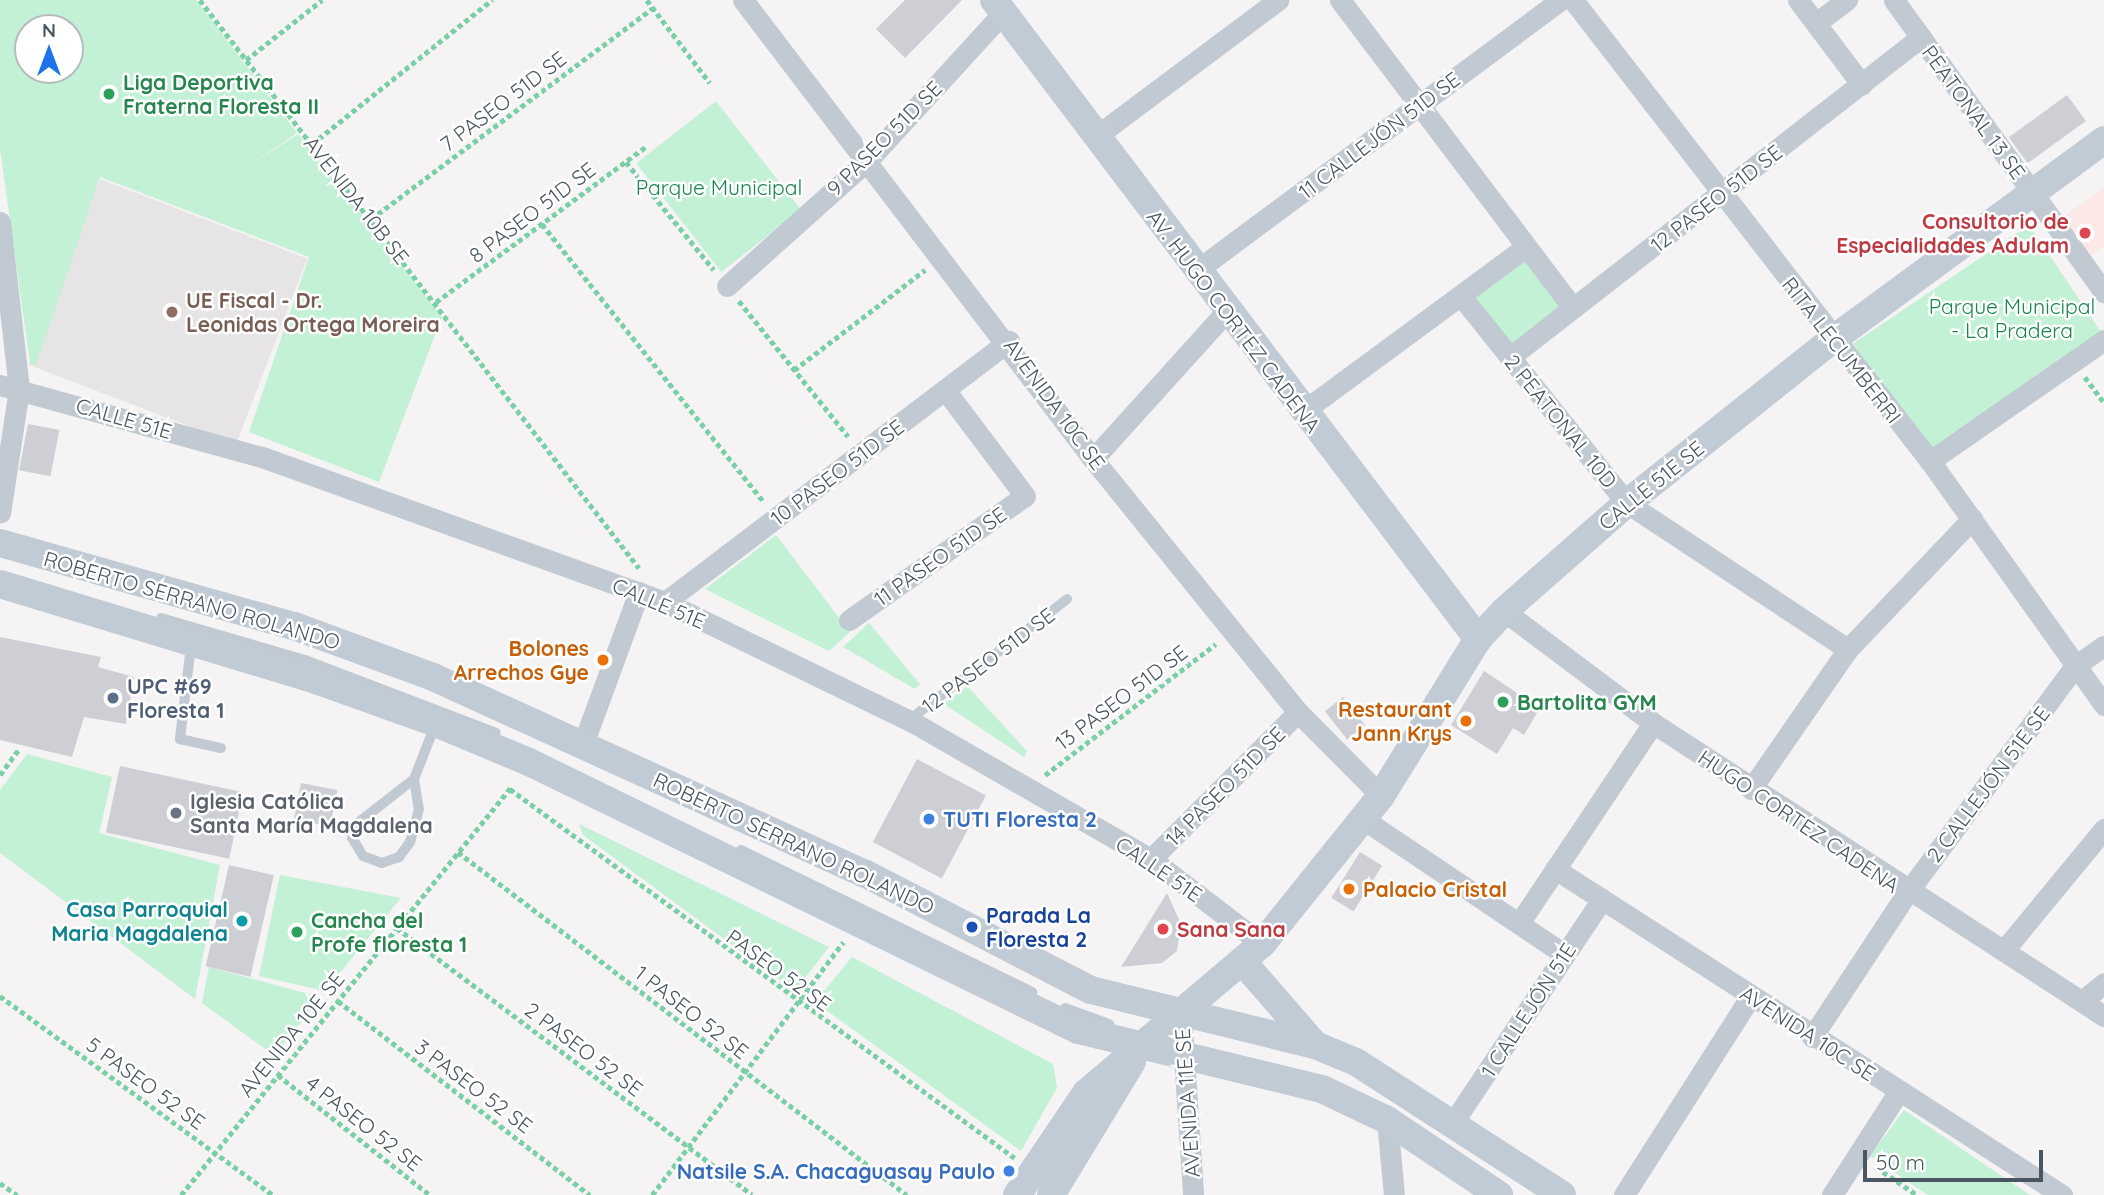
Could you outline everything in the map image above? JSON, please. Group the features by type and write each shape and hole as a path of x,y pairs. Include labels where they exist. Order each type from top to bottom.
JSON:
{"main road":[{"name":"AV. HUGO CORTEZ CADENA","path":"999,6 1226,312 1478,639"},
{"path":"1832,340 2104,140"},
{"name":"CALLE 51E SE","path":"1017,1195 1086,1093 1170,1035 1252,953 1381,796 1478,639 1504,611 1627,503 1832,340"},
{"name":"ROBERTO SERRANO ROLANDO","path":"0,543 294,626 433,677 864,873 1091,990 1170,1035 1322,1089 1387,1120 1499,1195"},
{"name":"ROBERTO SERRANO ROLANDO","path":"0,584 191,642 436,723 530,762 1078,1030 1315,1045 1454,1121 1562,1195"},
{"path":"1252,953 1315,1045"},
{"path":"1051,1195 1170,1035"}],"street":[{"name":"AVENIDA 10C SE","path":"743,0 864,162 1009,341 1093,459 1298,712 1381,796"},
{"path":"1340,0 1523,248 1573,308"},
{"name":"11 CALLEJÓN 51D SE","path":"1197,271 1560,0"},
{"name":"RITA LECUMBERRI","path":"1573,0 1832,340 1930,461 2104,705"},
{"path":"1798,0 1862,85"},
{"path":"1816,23 1847,0"},
{"name":"PEATONAL 13 SE","path":"1894,0 2104,292"},
{"path":"1096,137 1268,3"},
{"name":"9 PASEO 51D SE","path":"727,286 864,162 999,6"},
{"name":"12 PASEO 51D SE","path":"1510,357 1722,195 1921,37"},
{"path":"0,222 9,387 0,513"},
{"path":"1302,412 1523,248"},
{"name":"2 PEATONAL 10D","path":"1461,296 1627,503 1848,649"},
{"path":"1093,459 1226,312"},
{"path":"1930,461 2104,340"},
{"name":"10 PASEO 51D SE","path":"665,602 1009,341"},
{"name":"CALLE 51E","path":"9,387 262,457 665,602 909,720 1151,859 1252,953"},
{"name":"11 PASEO 51D SE","path":"849,620 1025,496 945,390"},
{"path":"1751,789 1848,649 1972,519"},
{"path":"583,744 639,592"},
{"name":"HUGO CORTEZ CADENA","path":"1504,611 1653,723 1907,893 2005,949 2104,1016"},
{"name":"2 CALLEJÓN 51E SE","path":"1812,1037 1907,893 2075,666 2104,646"},
{"name":"14 PASEO 51D SE","path":"1151,859 1298,712"},
{"path":"1520,922 1653,723"},
{"path":"1363,819 1564,954"},
{"path":"2005,949 2104,829"},
{"name":"AVENIDA 10C SE","path":"1555,869 1812,1037 2062,1195"},
{"name":"1 CALLEJÓN 51E","path":"1454,1121 1602,899"},
{"path":"2081,1001 2104,983"},
{"path":"1624,1195 1751,996"},
{"name":"AVENIDA 11E SE","path":"1170,1035 1193,1195"},
{"path":"1832,1195 1899,1091"},
{"path":"1387,1120 1394,1195"}],"lane":[{"name":"ROBERTO SERRANO ROLANDO","path":"0,552 427,686 868,889 1080,998 1170,1035 1307,1051 1351,1068 1546,1195"},
{"name":"ROBERTO SERRANO ROLANDO","path":"0,572 422,700 1073,1013 1170,1035 1325,1082 1393,1114 1514,1195"},
{"name":"12 PASEO 51D SE","path":"909,720 1067,600"},
{"path":"191,642 180,739 220,748"},
{"path":"414,779 419,809 410,842 399,857 382,863 363,856 352,838 359,822 414,779 436,723"}],"path":[{"name":"AVENIDA 10B SE","path":"200,0 436,302 665,602"},
{"path":"246,60 323,0"},
{"path":"312,144 492,0"},
{"path":"647,0 710,83"},
{"name":"7 PASEO 51D SE","path":"371,219 653,8"},
{"name":"8 PASEO 51D SE","path":"436,302 647,146"},
{"path":"626,162 861,454"},
{"path":"542,224 776,518"},
{"path":"794,370 943,257"},
{"path":"2074,362 2104,402"},
{"name":"13 PASEO 51D SE","path":"1028,788 1233,632"},
{"path":"0,775 18,750"},
{"name":"AVENIDA 10E SE","path":"181,1195 530,762"},
{"name":"PASEO 52 SE","path":"510,789 797,1003 1032,1171"},
{"name":"1 PASEO 52 SE","path":"458,852 907,1195"},
{"path":"652,1195 797,1003 839,952 853,920"},
{"name":"2 PASEO 52 SE","path":"397,928 752,1195"},
{"name":"5 PASEO 52 SE","path":"0,996 273,1195"},
{"name":"3 PASEO 52 SE","path":"338,1002 590,1195"},
{"name":"4 PASEO 52 SE","path":"278,1075 430,1195"},
{"path":"1858,1155 1917,1195"},
{"path":"0,1183 17,1195"}],"shaded area":[{"name":"UE Fiscal - Dr. Leonidas Ortega Moreira","path":"100,179 307,259 236,444 29,365"},
{"name":"Consultorio de Especialidades Adulam","path":"2104,188 2104,246 2086,259 2057,221"}],"green space":[{"path":"0,0 196,0 297,133 248,166 298,134 442,317 379,482 249,432 309,257 100,177 36,365 30,363 0,149"},
{"name":"Parque Municipal","path":"716,101 801,210 721,272 636,163"},
{"name":"Parque Municipal - La Pradera","path":"2029,225 2103,334 1927,453 1853,344"},
{"path":"1523,249 1572,308 1513,358 1463,299"},
{"path":"776,535 850,632 829,651 705,589"},
{"path":"869,623 920,684 915,689 843,647"},
{"path":"967,686 1027,751 1024,757 944,704"},
{"path":"27,754 112,777 99,833 220,865 195,999 0,853 0,790"},
{"path":"579,824 829,947 795,991 583,835"},
{"path":"280,875 401,898 325,991 259,976"},
{"path":"852,957 1053,1064 1057,1088 1021,1151 815,1002"},
{"path":"209,967 320,997 275,1056 202,1003"},
{"path":"1904,1110 2030,1195 1928,1195 1870,1156"}],"building":[{"path":"905,0 962,0 905,58 876,29"},
{"path":"2067,95 2086,121 2028,163 2009,137"},
{"path":"28,424 59,430 50,476 19,470"},
{"path":"0,637 101,657 98,667 134,677 126,724 84,717 72,757 0,740"},
{"path":"1484,671 1540,708 1524,735 1513,728 1497,754 1451,725"},
{"path":"1343,697 1365,725 1347,740 1325,711"},
{"name":"TUTI Floresta 2","path":"917,759 986,796 942,879 873,842"},
{"name":"Iglesia Católica Santa María Magdalena","path":"120,766 243,792 229,859 106,833"},
{"path":"301,783 337,790 330,826 294,819"},
{"path":"1360,852 1382,866 1353,912 1331,898"},
{"name":"Casa Parroquial Maria Magdalena","path":"229,865 274,875 250,977 206,966"},
{"name":"Sana Sana","path":"1167,893 1181,924 1177,951 1162,963 1121,967"}],"place":[{"name":"Liga Deportiva Fraterna Floresta II","path":"109,94"},
{"name":"Consultorio de Especialidades Adulam","path":"2085,233"},
{"name":"UE Fiscal - Dr. Leonidas Ortega Moreira","path":"172,312"},
{"name":"Bolones Arrechos Gye","path":"603,660"},
{"name":"UPC #69 Floresta 1","path":"113,698"},
{"name":"Bartolita GYM","path":"1503,702"},
{"name":"Restaurant Jann Krys","path":"1466,721"},
{"name":"Iglesia Católica Santa María Magdalena","path":"176,813"},
{"name":"TUTI Floresta 2","path":"929,819"},
{"name":"Palacio Cristal","path":"1349,889"},
{"name":"Casa Parroquial Maria Magdalena","path":"242,921"},
{"name":"Parada La Floresta 2","path":"972,927"},
{"name":"Sana Sana","path":"1163,929"},
{"name":"Cancha del Profe floresta 1","path":"297,932"},
{"name":"Natsile S.A. Chacaguasay Paulo","path":"1009,1171"}]}
